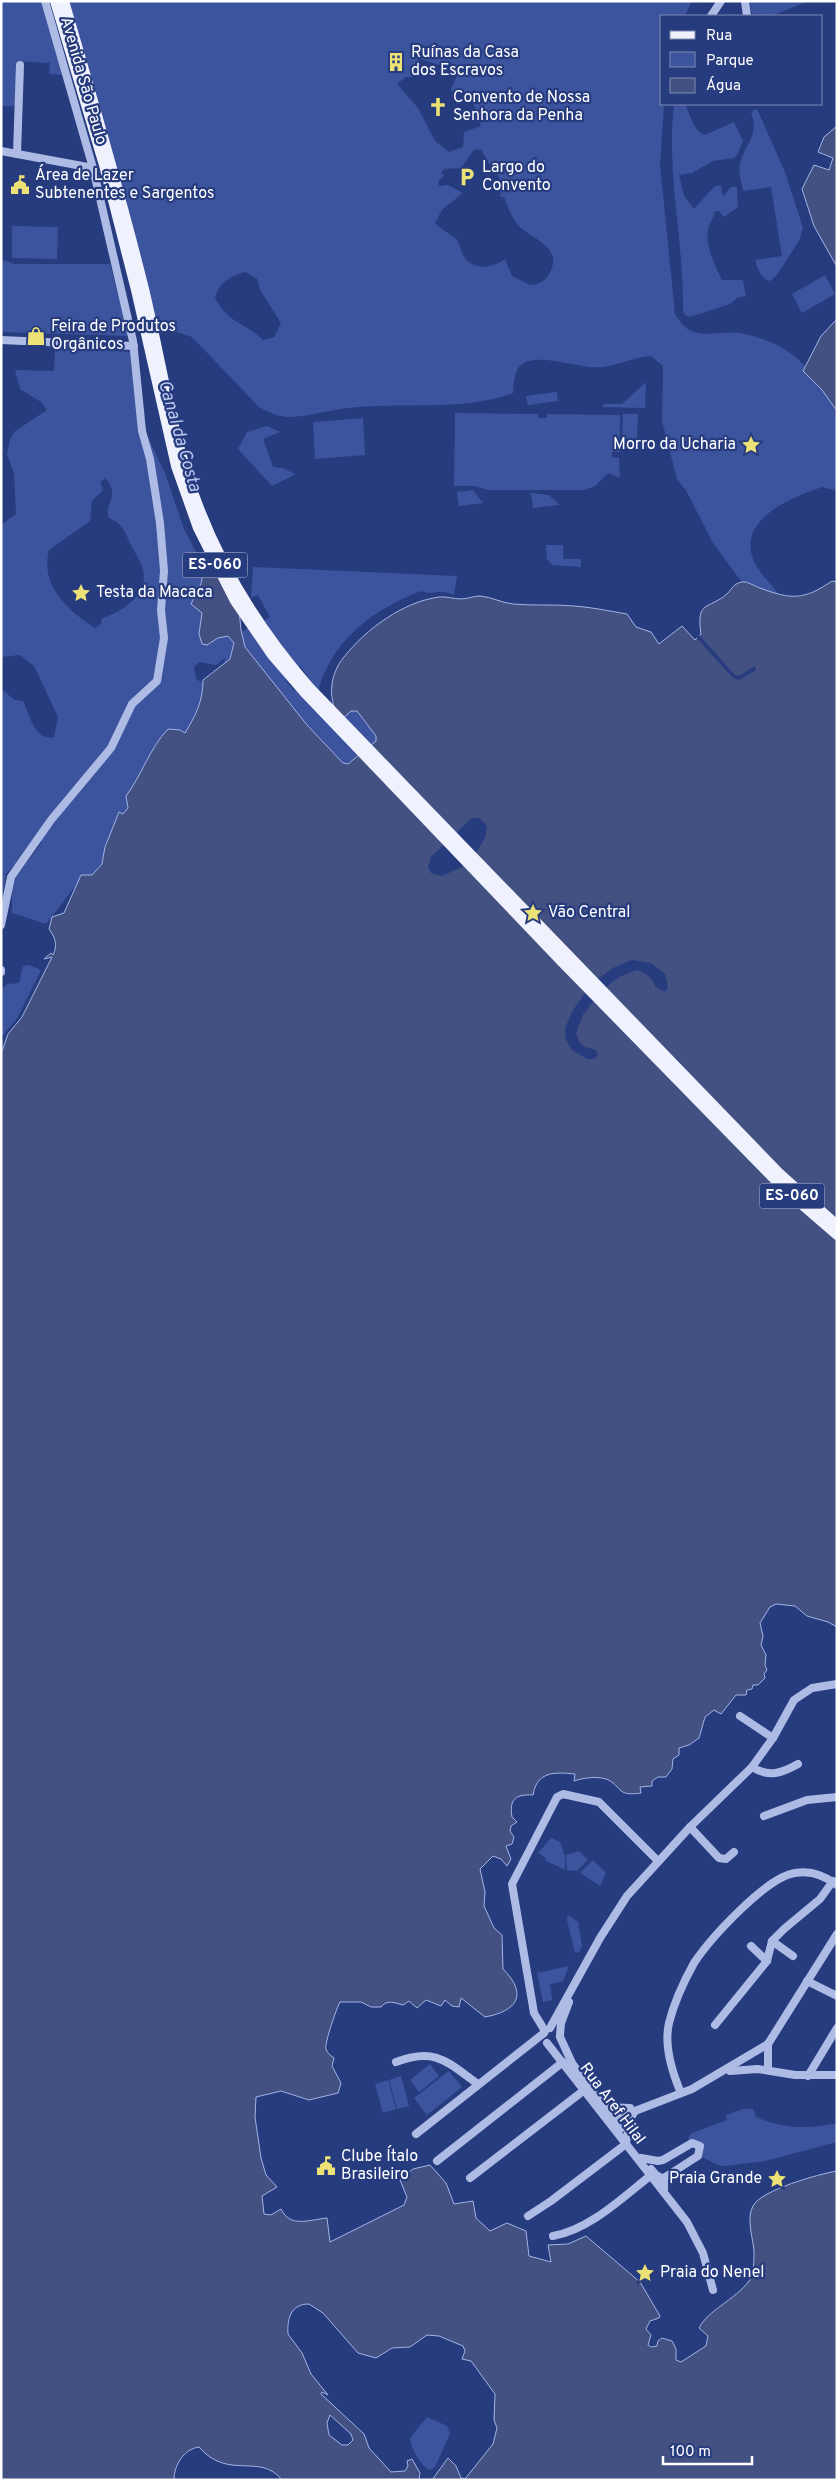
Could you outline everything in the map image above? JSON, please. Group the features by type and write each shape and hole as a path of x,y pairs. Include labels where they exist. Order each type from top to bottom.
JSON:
{"main road":[{"name":"ES-060","path":"55,1 104,165 136,290 178,474 205,543 244,614 293,680 433,828 774,1178 837,1235"},
{"name":"ES-060","path":"64,1 112,164 186,471 212,539 250,610 294,669 364,744 791,1184 837,1225"}],"street":[{"name":"Avenida São Paulo","path":"1,925 9,886 15,872 51,820 111,748 132,704 153,686 159,674 164,638 161,610 164,571 162,549 155,487 142,431 134,346 93,168 45,1"},
{"path":"712,15 721,1"},
{"path":"745,2 747,15"},
{"path":"17,154 20,64"},
{"path":"1,151 93,168"},
{"path":"1,340 134,346"},
{"path":"546,2035 600,1938 622,1905 658,1861 752,1767 773,1738 788,1708 799,1696 812,1688 837,1684"},
{"path":"740,1716 773,1738"},
{"path":"752,1767 767,1773 777,1774 798,1764"},
{"path":"574,1985 561,2023 560,2036 554,2044 546,2035 534,2013 512,1884 557,1797 563,1794 599,1802 658,1861"},
{"path":"764,1816 807,1800 837,1798"},
{"path":"690,1827 719,1858 726,1859 734,1852"},
{"path":"681,2093 668,2050 669,2024 677,1999 695,1963 713,1939 746,1905 763,1889 785,1875 808,1872 817,1873 835,1883 820,1899 772,1941 767,1960 715,2025"},
{"path":"609,2117 635,2112 681,2093 736,2065 768,2044 837,1934"},
{"path":"772,1941 793,1956"},
{"path":"751,1946 767,1960"},
{"path":"806,1982 837,1996"},
{"path":"808,2076 837,2028"},
{"path":"416,2134 520,2052 557,2029 560,2036"},
{"name":"Rua Aref Hilal","path":"546,2035 564,2062 605,2107 609,2117"},
{"name":"Rua Aref Hilal","path":"560,2036 572,2063 587,2088 694,2234 703,2254 713,2290"},
{"path":"768,2044 768,2066"},
{"path":"396,2062 411,2056 429,2055 446,2061 478,2084"},
{"path":"438,2161 564,2062"},
{"path":"736,2065 768,2066 776,2072"},
{"path":"725,2071 758,2069 808,2076 837,2075"},
{"path":"470,2178 587,2088"},
{"path":"605,2107 647,2106"},
{"path":"528,2216 551,2202 626,2142 629,2121 635,2112"},
{"name":"Rua Aref Hilal","path":"626,2142 656,2175 664,2179"},
{"name":"Rua Aref Hilal","path":"641,2158 658,2161 692,2142 700,2146 698,2156 664,2179 652,2179"},
{"path":"553,2236 573,2230 607,2210 652,2179"},
{"path":"664,2179 664,2192"}],"green space":[{"path":"1,1 41,1 64,75 49,74 50,63 17,61 15,106 1,106"},
{"path":"66,1 692,1 685,15 660,15 660,105 664,105 660,165 675,314 682,324 698,333 735,332 770,342 785,350 805,366 803,371 834,406 837,434 837,491 822,487 783,503 771,511 753,532 750,545 755,564 780,596 743,582 738,577 713,543 687,492 677,479 662,421 663,366 651,356 602,367 546,360 526,362 516,372 513,393 474,403 368,406 287,417 272,414 259,407 192,337 159,326 147,310","holes":["417,58 454,70 458,74 451,89 452,92 461,93 472,100 481,126 464,132 463,147 449,152 435,141 418,108 397,84 406,77 416,77 422,74 422,68","481,149 489,164 494,162 502,184 500,197 504,197 518,225 544,244 553,256 553,264 548,276 541,282 530,285 512,276 505,259 484,267 473,264 464,257 456,239 435,223 442,210 463,193 448,185 439,186 438,182 444,175 441,173 444,169 461,168 474,150","246,272 257,279 260,290 281,323 274,337 263,340 226,313 215,298 219,288 226,280"]},
{"path":"750,1 809,1 774,15 753,15"},
{"path":"674,105 685,105 695,127 701,133 705,135 734,122 743,141 734,158 713,161 692,173 679,175 684,196 694,209 715,186 721,186 723,197 731,187 737,187 738,207 724,217 719,211 715,211 707,236 709,249 722,280 743,280 746,296 737,298 730,304 690,317 685,315 683,311 683,285 672,156"},
{"path":"757,109 785,172 803,228 799,241 776,276 770,281 762,276 755,260 782,256 771,187 743,191 739,170 742,157 753,133 754,127 751,112"},
{"path":"12,226 58,227 57,259 12,258"},
{"path":"1,259 15,264 110,264 129,336 1,332"},
{"path":"825,275 835,294 802,313 792,294"},
{"path":"55,347 130,352 137,415 165,473 184,529 204,567 201,584 191,604 202,613 203,619 199,634 204,645 224,636 228,636 234,643 230,659 224,663 225,658 216,665 199,662 194,667 196,679 203,683 203,690 198,709 189,728 185,734 160,738 126,796 128,808 123,814 119,813 105,847 102,864 92,875 84,875 46,924 12,913 12,882 42,842 38,841 6,874 1,905 1,689 15,700 23,701 34,726 42,735 54,737 58,717 34,666 20,655 1,657 1,525 16,514 14,473 7,454 10,439 14,432 47,410 41,402 20,389 15,370 54,371","holes":["105,478 110,485 112,495 108,508 109,518 118,523 126,534 144,575 143,583 136,597 123,608 102,618 101,624 95,628 75,613 58,596 48,575 47,563 49,550 90,521 92,501 103,490 100,482"]},
{"path":"646,382 645,408 603,407 603,404 622,404"},
{"path":"557,392 558,401 528,405 526,396"},
{"path":"455,413 538,414 538,418 547,418 547,414 620,415 620,452 612,452 612,457 619,458 620,478 608,473 595,486 584,490 488,490 475,486 454,486"},
{"path":"623,414 638,414 637,438 622,438"},
{"path":"363,418 365,455 315,459 313,422"},
{"path":"267,426 280,432 263,439 273,467 282,468 296,474 272,486 238,449 247,432"},
{"path":"473,490 483,503 459,506 457,492"},
{"path":"531,493 549,495 560,505 533,508"},
{"path":"546,545 563,545 563,559 581,559 581,567 552,565 547,559"},
{"path":"253,567 457,576 454,595 444,592 429,593 421,591 403,599 370,618 343,643 332,659 323,676 317,695 339,721 351,711 357,711 376,736 376,741 351,763 343,763 307,725 245,647 241,632 270,617 258,595 251,598","holes":["300,666 309,678 294,691 285,679"]},
{"path":"29,965 41,970 18,1017 1,1038 1,990 7,984 19,983 23,966"},
{"path":"551,1838 560,1842 565,1856 565,1870 545,1860 546,1858 538,1853"},
{"path":"579,1851 588,1860 577,1871 567,1870 566,1855"},
{"path":"593,1860 606,1873 600,1886 580,1873"},
{"path":"568,1915 578,1922 582,1946 579,1952 575,1953 567,1920"},
{"path":"569,1966 563,1981 550,1984 552,2000 543,2002 537,1973"},
{"path":"430,2064 439,2076 419,2092 410,2080"},
{"path":"449,2071 462,2087 427,2115 414,2098"},
{"path":"401,2076 409,2106 397,2109 389,2080"},
{"path":"388,2080 396,2109 383,2113 375,2084"},
{"path":"743,2109 753,2109 756,2117 786,2126 806,2127 837,2123 837,2142 765,2161 726,2166 721,2166 701,2157 702,2148 688,2138 692,2133 727,2120 726,2115"},
{"path":"427,2417 447,2426 450,2434 435,2467 430,2470 426,2468 417,2456 410,2438"}],"water":[{"path":"837,126 837,267 814,226 802,189 814,165 829,170 833,158 818,152 824,137"},
{"path":"837,319 837,411 822,390 803,371 821,336"},
{"path":"219,556 234,558 241,630 245,647 307,725 343,763 348,764 376,741 376,736 357,711 351,711 341,720 336,713 332,696 335,672 344,657 374,627 399,611 425,600 439,597 461,599 480,596 513,604 566,605 627,614 636,627 651,632 659,644 682,626 695,640 701,634 700,616 705,607 720,599 739,583 746,582 781,595 798,596 813,592 832,581 837,582 837,1627 828,1622 807,1616 795,1606 776,1604 770,1607 760,1623 763,1636 761,1645 766,1655 765,1665 767,1670 764,1674 765,1678 758,1685 753,1685 752,1689 747,1690 746,1695 736,1695 721,1714 714,1710 705,1717 699,1738 689,1745 679,1748 679,1755 673,1759 672,1769 666,1777 658,1777 652,1781 652,1786 640,1787 641,1793 623,1792 606,1779 590,1778 574,1781 575,1774 554,1773 538,1781 533,1795 522,1795 515,1799 511,1811 512,1817 517,1822 511,1826 510,1831 514,1837 512,1844 506,1846 511,1859 507,1866 501,1859 493,1856 480,1869 485,1892 484,1906 494,1928 502,1935 503,1969 511,1978 517,1994 512,2006 485,2017 461,1998 459,2007 452,2006 445,2000 441,2006 426,2000 417,2008 409,2001 403,2005 388,2002 381,2007 371,2007 361,2002 340,2002 326,2046 327,2052 334,2058 332,2066 341,2083 338,2093 309,2100 281,2091 256,2097 255,2117 261,2158 266,2175 277,2187 262,2196 264,2214 271,2215 281,2209 289,2219 294,2221 327,2218 330,2242 404,2205 407,2197 400,2180 413,2169 430,2165 446,2183 454,2204 473,2201 476,2218 490,2231 507,2223 526,2231 529,2256 551,2262 548,2245 568,2244 586,2236 640,2282 660,2316 650,2321 646,2329 651,2335 648,2345 651,2347 657,2346 658,2341 662,2338 672,2341 676,2349 676,2360 681,2362 706,2346 708,2336 699,2328 708,2316 737,2294 751,2278 754,2251 750,2216 753,2206 758,2200 778,2189 817,2175 837,2171 837,2480 432,2480 448,2458 456,2466 461,2478 465,2479 493,2444 497,2428 494,2420 495,2394 471,2361 462,2359 465,2351 463,2346 439,2336 427,2335 410,2347 392,2348 376,2358 358,2353 323,2313 309,2304 298,2306 291,2313 288,2323 288,2334 302,2353 311,2374 328,2395 322,2392 321,2394 364,2434 369,2448 391,2472 405,2471 408,2466 407,2461 412,2459 420,2473 419,2480 282,2480 273,2472 264,2468 221,2463 210,2457 199,2447 184,2454 178,2463 174,2480 1,2480 1,1054 8,1034 22,1017 52,957 44,959 51,953 53,955 55,951 55,941 49,929 52,917 64,913 81,875 92,875 102,864 105,847 119,812 123,814 128,808 126,796 161,737 168,729 180,730 185,733 198,708 202,695 203,680 230,659 234,643 228,636 218,638 207,645 202,644 199,634 202,613 191,604 201,584 204,567","holes":["330,2415 351,2434 353,2440 348,2445 342,2445 329,2435 327,2423"]}],"pier":[{"path":"698,634 735,675 741,675 755,666 756,670 739,680 733,678 695,636"},
{"path":"472,818 479,818 487,826 485,838 475,854 597,980 613,968 632,960 651,963 665,974 668,988 665,992 655,987 653,981 646,974 637,970 619,977 605,988 782,1170 837,1220 837,1240 782,1193 594,1000 583,1015 576,1033 580,1043 596,1050 598,1056 593,1059 587,1059 572,1050 566,1040 565,1028 573,1010 586,992 464,866 442,876 431,873 428,867 431,857"}],"place":[{"name":"Ruínas da Casa dos Escravos","path":"396,62"},
{"name":"Convento de Nossa Senhora da Penha","path":"438,107"},
{"name":"Largo do Convento","path":"467,177"},
{"name":"Área de Lazer Subtenentes e Sargentos","path":"20,185"},
{"name":"Feira de Produtos Orgânicos","path":"36,336"},
{"name":"Morro da Ucharia","path":"751,445"},
{"name":"Testa da Macaca","path":"81,593"},
{"name":"Vão Central","path":"533,913"},
{"name":"Clube Ítalo Brasileiro","path":"326,2166"},
{"name":"Praia Grande","path":"777,2179"},
{"name":"Praia do Nenel","path":"645,2273"}],"water label":[{"name":"Canal da Costa","path":"179,436"}]}
